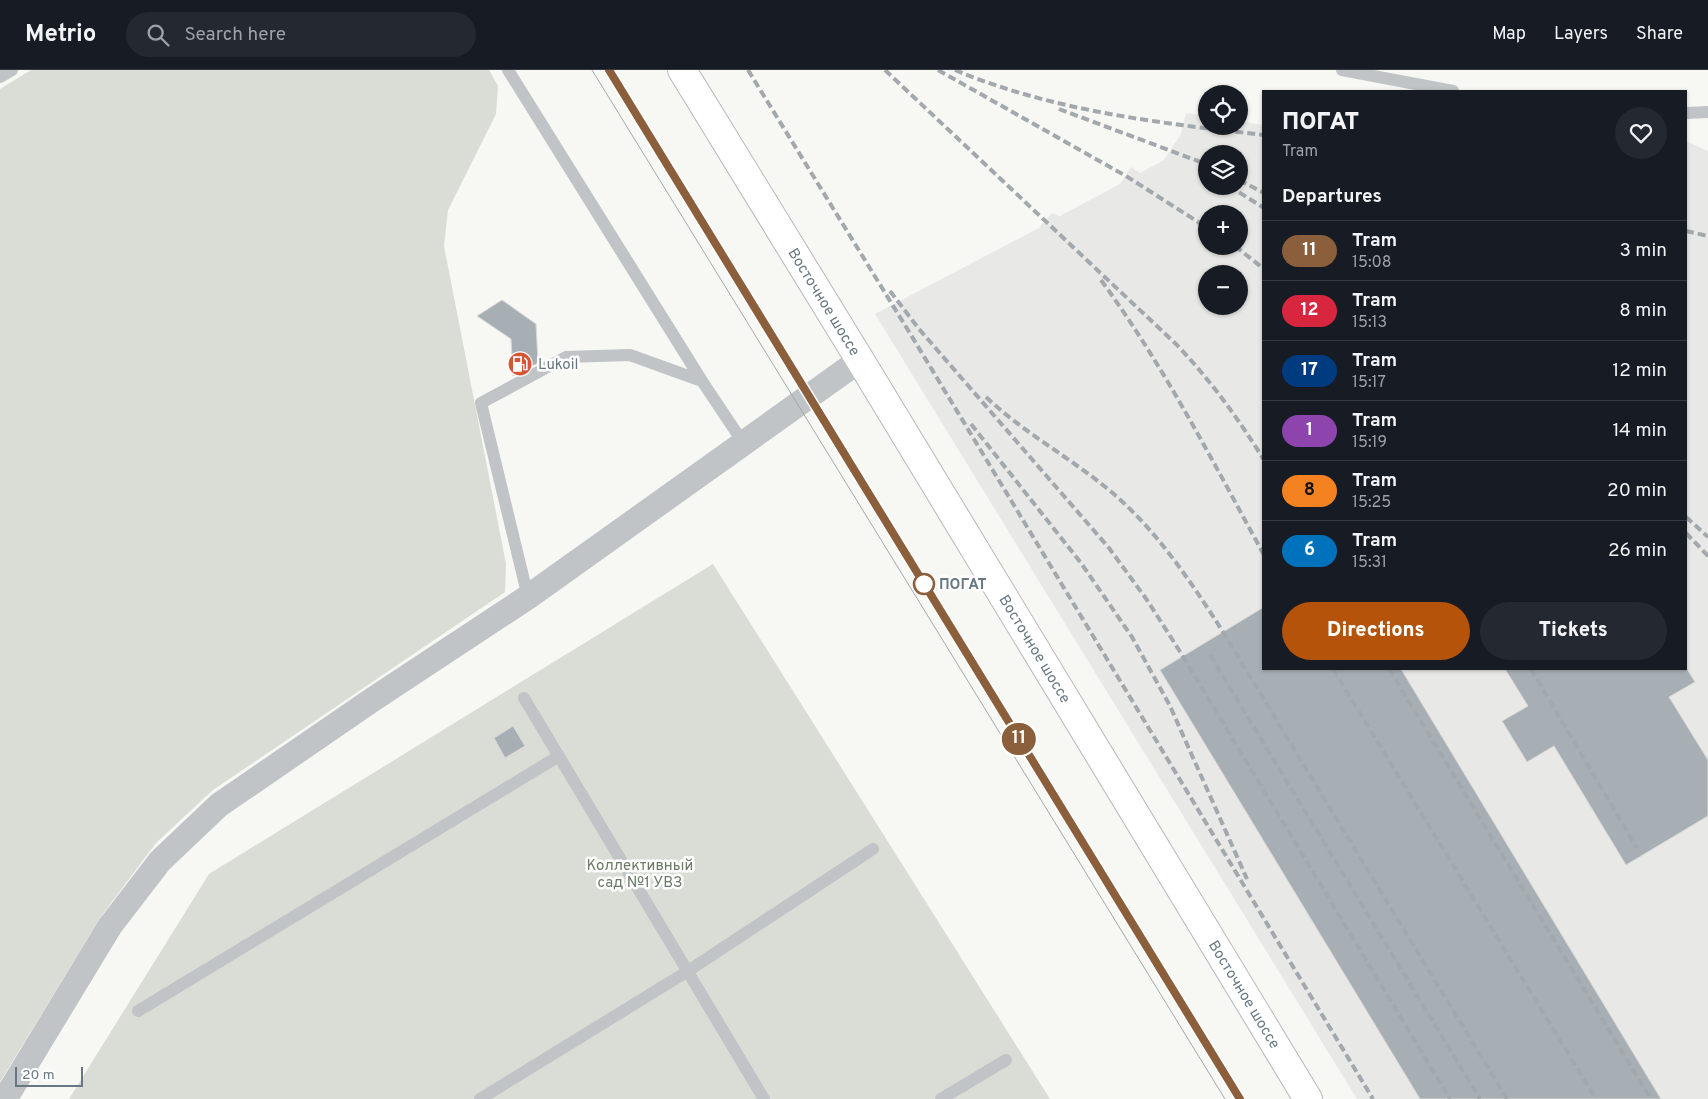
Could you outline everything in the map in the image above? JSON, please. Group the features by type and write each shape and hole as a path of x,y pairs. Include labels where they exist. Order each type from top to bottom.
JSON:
{"main road":[{"name":"Восточное шоссе","path":"682,70 1308,1099"}],"street":[{"path":"5,1099 110,926 166,855 219,805 372,700 528,597 860,360"}],"lane":[{"path":"0,78 12,70"},
{"path":"508,70 702,381 744,444"},
{"path":"1342,70 1448,90"},
{"path":"1687,113 1708,112"},
{"path":"528,597 481,403 566,357 630,356 702,381"},
{"path":"524,698 764,1099"},
{"path":"138,1011 559,756"},
{"path":"480,1099 688,971 873,849"},
{"path":"941,1099 1006,1060"}],"shaded area":[{"path":"1186,113 1198,115 1198,135 1248,135 1248,122 1262,125 1262,670 1687,670 1687,141 1708,151 1708,1099 1357,1099 875,314 1039,228 1052,213 1060,216 1120,184 1131,167 1140,173 1164,160 1181,134"}],"green space":[{"path":"31,70 489,70 498,86 496,114 448,210 444,246 506,564 505,592 213,790 156,843 102,915 0,1082 0,89"},
{"name":"Коллективный сад №1 УВЗ","path":"713,564 1050,1099 69,1099 209,874"}],"building":[{"path":"502,300 536,324 538,363 513,376 511,339 477,316"},
{"path":"1262,608 1262,670 1402,670 1661,1099 1420,1099 1160,670"},
{"path":"1687,669 1695,682 1669,697 1708,760 1708,816 1626,865 1554,746 1527,762 1502,721 1528,706 1506,670"},
{"path":"513,726 525,746 505,758 494,738"}],"tram line":[{"path":"592,70 1225,1099"},
{"path":"609,70 1240,1099"},
{"name":"11","path":"609,70 1240,1099"}],"railway":[{"path":"748,70 911,335 1373,1099"},
{"path":"885,70 1177,345 1223,400 1262,457"},
{"path":"938,70 1126,176 1198,222"},
{"path":"955,70 1030,96 1068,105 1185,126 1262,135"},
{"path":"1059,109 1198,161"},
{"path":"1248,185 1262,192"},
{"path":"1243,195 1262,207"},
{"path":"1687,231 1708,236"},
{"path":"1246,255 1262,267"},
{"path":"1101,280 1167,380 1262,551"},
{"path":"890,291 919,329 1109,548 1147,600 1450,1099"},
{"path":"986,397 1001,411 1116,496 1159,540 1172,557 1218,624 1507,1099"},
{"path":"971,424 1081,563 1132,637 1170,706 1247,879"},
{"path":"1687,518 1708,537"},
{"path":"1687,534 1708,556"},
{"path":"1210,655 1480,1099"},
{"path":"1334,670 1596,1099"},
{"path":"1390,670 1651,1099"},
{"path":"1532,670 1637,848"}],"place":[{"name":"Lukoil","path":"520,364"},
{"name":"ПОГАТ","path":"924,584"}]}
